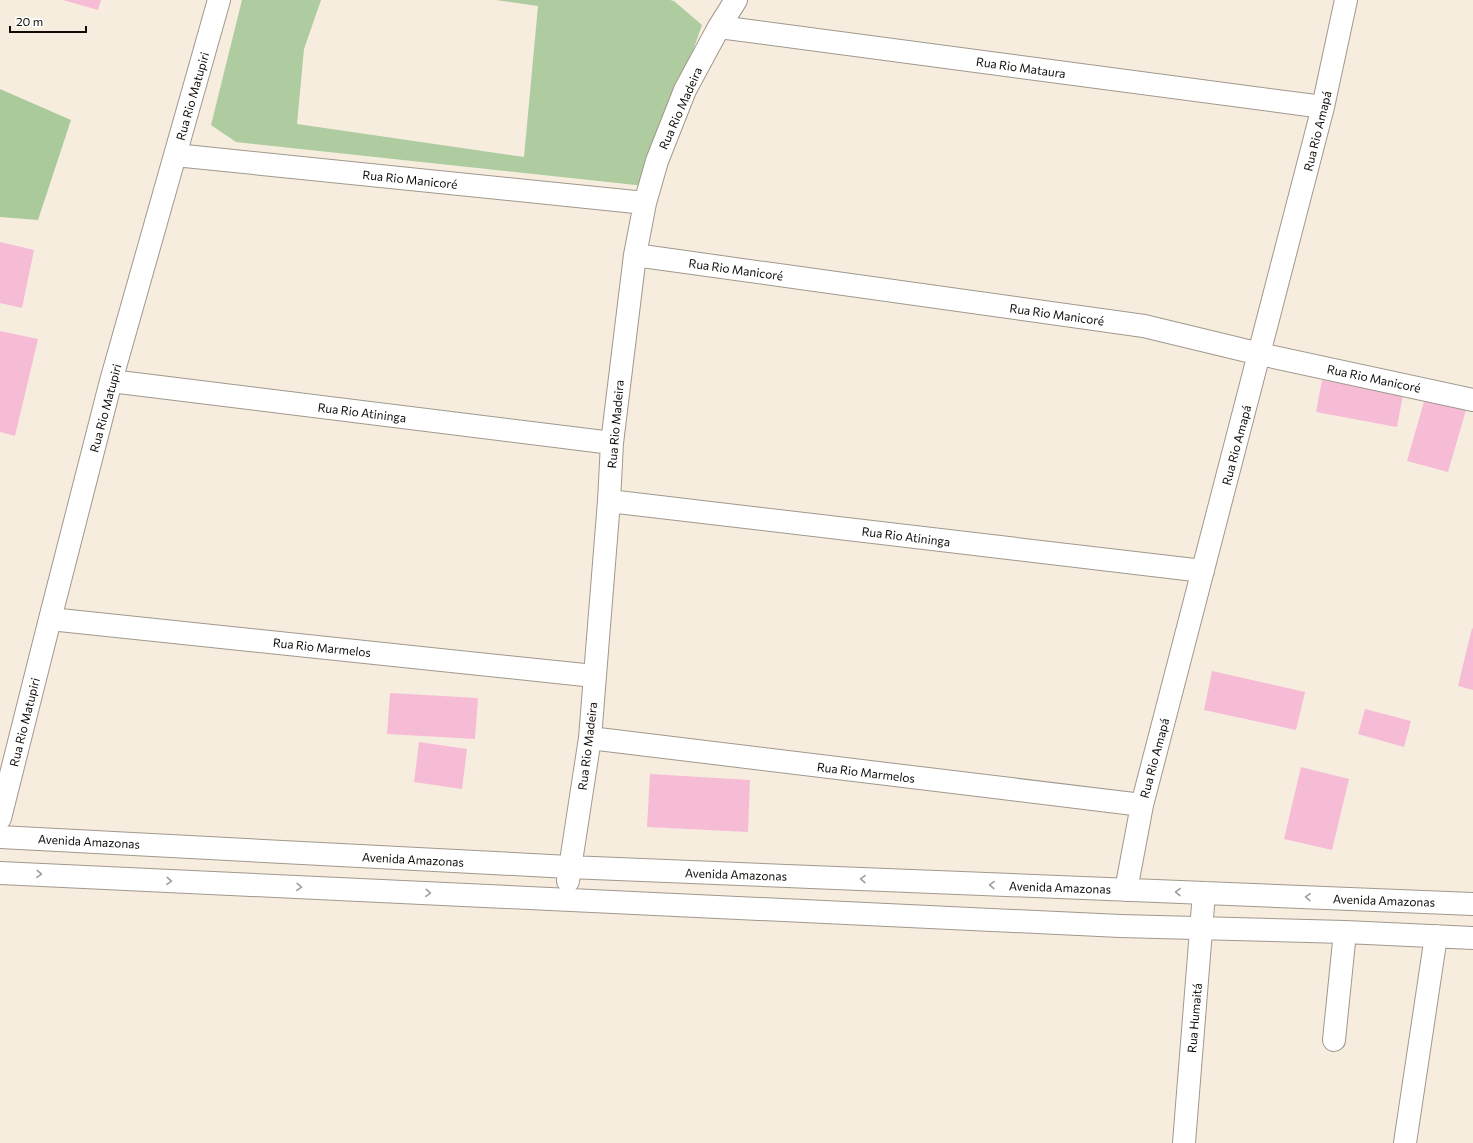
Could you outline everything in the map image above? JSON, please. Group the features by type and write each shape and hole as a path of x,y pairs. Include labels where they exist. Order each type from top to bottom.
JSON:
{"street":[{"name":"Rua Rio Matupiri","path":"0,818 111,381 219,0"},
{"name":"Rua Rio Madeira","path":"565,900 590,738 609,501 612,443 635,255 645,203 657,161 685,90 719,27 736,0"},
{"name":"Rua Rio Amapá","path":"1126,890 1142,805 1323,108 1346,0"},
{"name":"Rua Rio Mataura","path":"719,27 1323,108"},
{"name":"Rua Rio Manicoré","path":"175,155 645,203"},
{"name":"Rua Rio Manicoré","path":"635,255 1144,326 1260,354 1473,400"},
{"name":"Rua Rio Atininga","path":"111,381 612,443"},
{"name":"Rua Rio Atininga","path":"609,501 1203,571"},
{"name":"Rua Rio Marmelos","path":"50,619 594,676"},
{"name":"Rua Rio Marmelos","path":"590,738 1142,805"},
{"name":"Avenida Amazonas","path":"0,837 569,867 1473,904"},
{"path":"0,873 1120,926 1346,932 1473,938"},
{"name":"Rua Humaitá","path":"1184,1143 1204,893"},
{"path":"1334,1040 1346,932"},
{"path":"1405,1143 1436,936"}],"green space":[{"path":"242,0 321,0 304,49 297,124 524,157 538,6 496,0 670,0 674,1 702,25 645,186 236,142 211,125"},
{"path":"0,89 71,120 38,220 0,217"}],"building":[{"path":"63,0 101,0 98,10"},
{"path":"0,242 34,250 22,308 0,303"},
{"path":"0,331 38,339 15,436 0,432"},
{"path":"1322,380 1403,395 1397,427 1316,412"},
{"path":"1425,398 1466,410 1448,472 1407,461"},
{"path":"1472,628 1473,629 1473,690 1458,686"},
{"path":"1212,671 1305,692 1296,730 1204,710"},
{"path":"390,693 478,698 475,739 387,734"},
{"path":"1365,709 1411,721 1404,747 1358,734"},
{"path":"419,742 467,749 462,789 414,782"},
{"path":"1301,767 1349,779 1332,850 1284,839"},
{"path":"650,774 750,780 748,832 647,827"}]}
